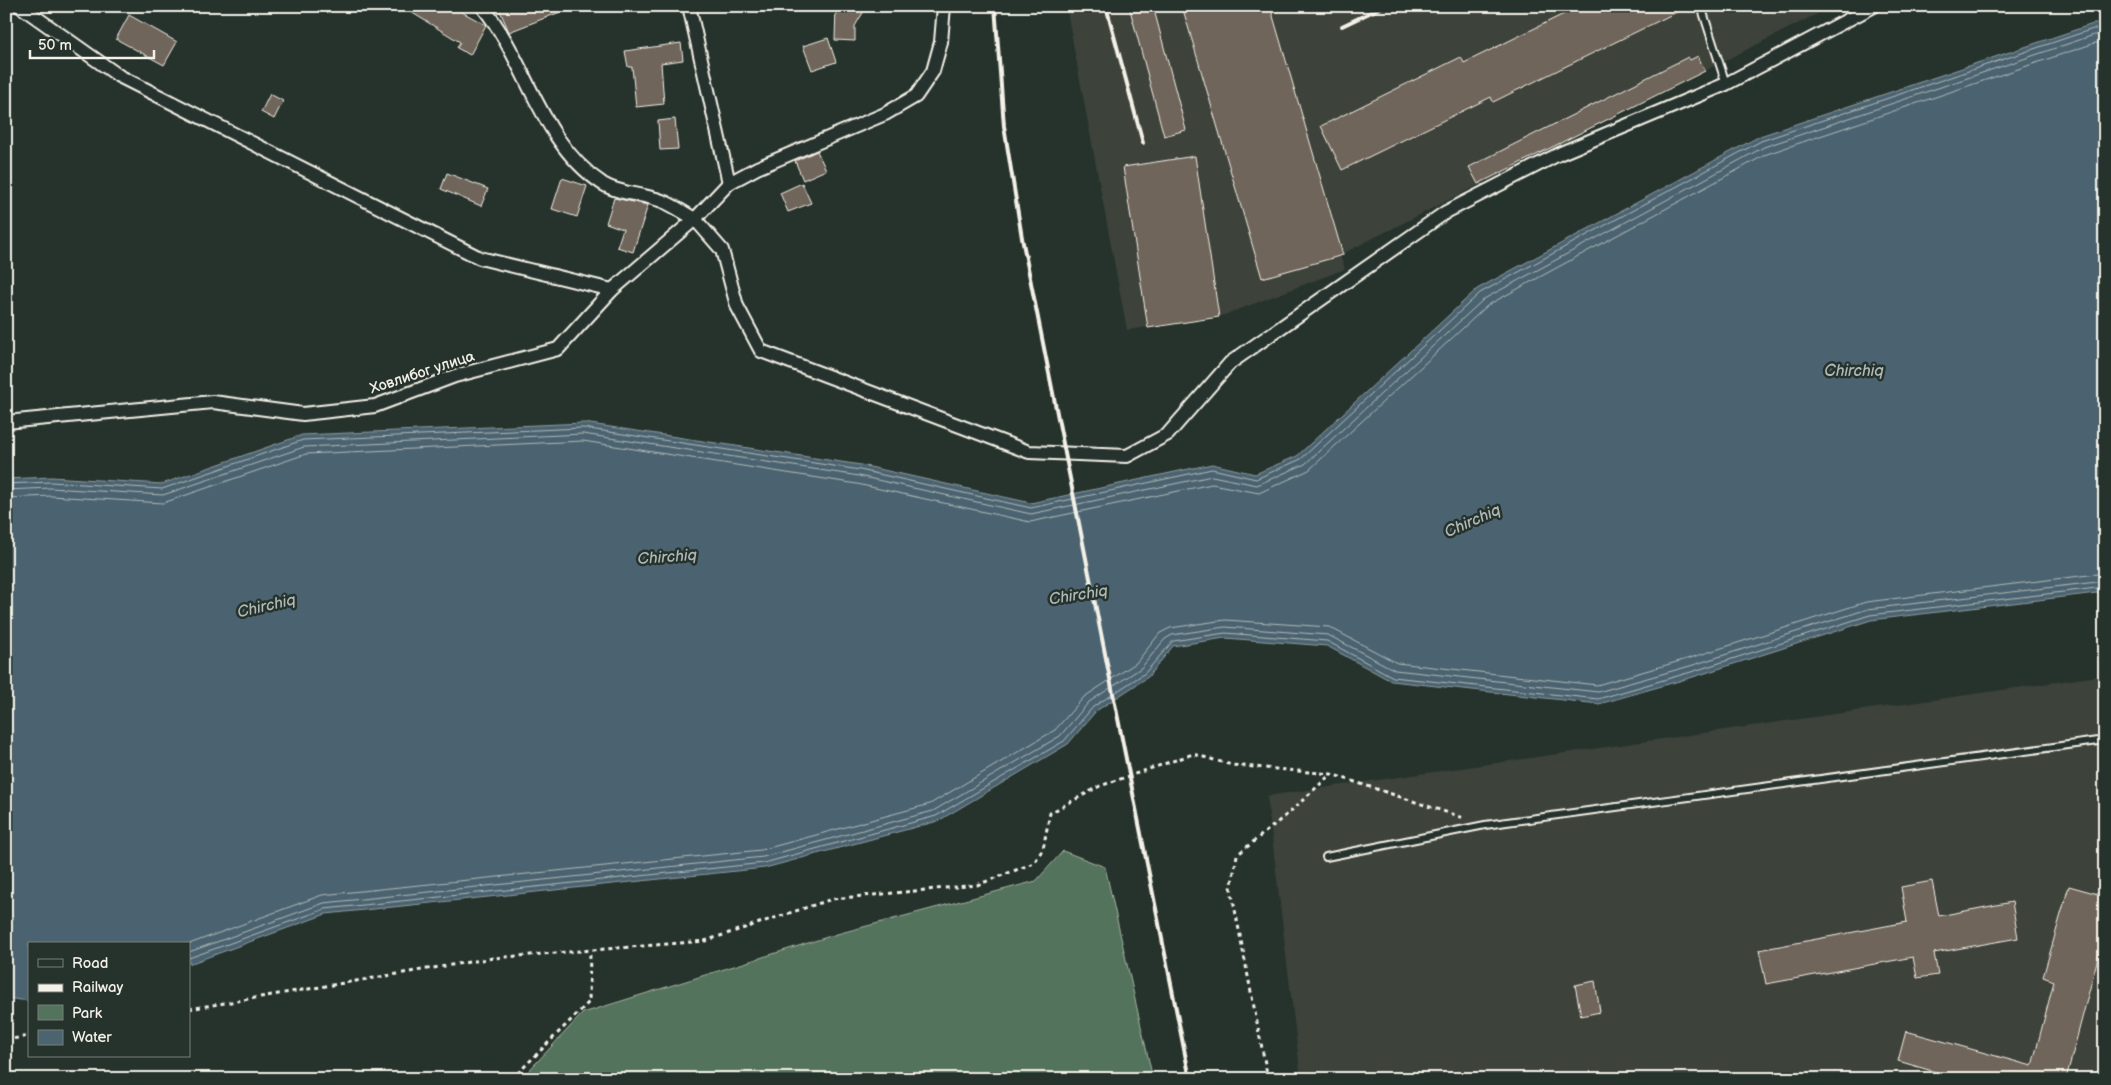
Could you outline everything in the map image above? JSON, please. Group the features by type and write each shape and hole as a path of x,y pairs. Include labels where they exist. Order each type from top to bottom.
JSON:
{"street":[{"path":"20,6 119,76 480,258 612,290"},
{"path":"482,6 497,24 543,115 560,142 582,168 605,186 662,201 695,219 722,250 737,306 761,351 1030,452 1127,456 1168,434 1230,364 1446,212 1561,153 1726,84 1874,6"},
{"path":"688,6 729,183"},
{"name":"Ховлибог улица","path":"6,422 213,402 303,414 375,406 455,376 558,348 612,290 695,219 729,183 758,168 885,114 916,96 933,71 941,42 944,6"}],"lane":[{"path":"1701,6 1726,84"},
{"path":"1326,857 1484,825 2105,740"}],"path":[{"path":"190,1009 493,958 705,941 832,899 977,885 1034,863 1043,849 1050,813 1100,786 1193,754 1232,765 1331,774 1484,825"},
{"path":"1268,1079 1231,890 1237,855 1290,812 1331,774"},
{"path":"512,1079 590,1002 590,950"},
{"path":"6,1040 28,1036"}],"shaded area":[{"path":"1066,6 1833,6 1340,255 1345,269 1219,317 1127,330"},
{"path":"2105,675 2105,1079 1301,1079 1267,796"}],"green space":[{"path":"1063,851 1105,867 1153,1079 521,1079 583,1013 837,934 1036,881"}],"water":[{"name":"Chirchiq","path":"2093,24 2105,24 2105,592 1871,620 1693,677 1599,704 1391,681 1327,646 1225,638 1173,646 1148,677 1096,711 1068,744 938,821 765,868 326,914 190,964 190,942 28,942 28,1001 6,998 6,479 51,477 162,484 302,435 584,423 861,465 1031,503 1212,464 1255,474 1297,456 1477,289 1760,136"}],"building":[{"path":"401,6 451,6 486,25 470,55 457,48 460,42"},
{"path":"498,6 573,6 573,7 509,32"},
{"path":"836,6 867,6 855,26 855,41 835,40"},
{"path":"1129,6 1153,6 1186,130 1164,136"},
{"path":"1182,6 1270,6 1343,255 1262,278"},
{"path":"1580,6 1689,6 1493,102 1491,97 1342,170 1321,126 1461,57 1464,63"},
{"path":"129,15 177,42 164,65 116,39"},
{"path":"828,38 836,62 812,70 803,46"},
{"path":"681,43 683,60 661,63 664,104 636,107 632,67 628,67 625,51"},
{"path":"1698,56 1705,71 1478,184 1469,167 1688,57 1690,60"},
{"path":"270,94 283,101 274,119 261,112"},
{"path":"675,119 678,149 660,150 658,121"},
{"path":"817,151 826,170 803,180 795,161"},
{"path":"1195,156 1219,317 1148,328 1123,167"},
{"path":"447,173 488,189 481,206 441,189"},
{"path":"562,178 587,186 577,217 552,209"},
{"path":"802,183 811,203 788,212 780,193"},
{"path":"614,198 648,205 633,252 617,247 623,229 606,223"},
{"path":"1932,881 1939,916 2012,902 2018,938 1934,953 1938,975 1917,978 1913,957 1766,984 1759,950 1907,922 1901,887"},
{"path":"2069,886 2105,896 2105,931 2066,1079 1960,1079 1898,1061 1906,1031 2032,1066 2054,981 2043,977"},
{"path":"1595,981 1600,1012 1581,1016 1575,985"}],"railway":[{"path":"995,6 1004,126 1022,238 1190,1079"},
{"path":"1106,6 1143,143"},
{"path":"1342,26 1384,6"}]}
